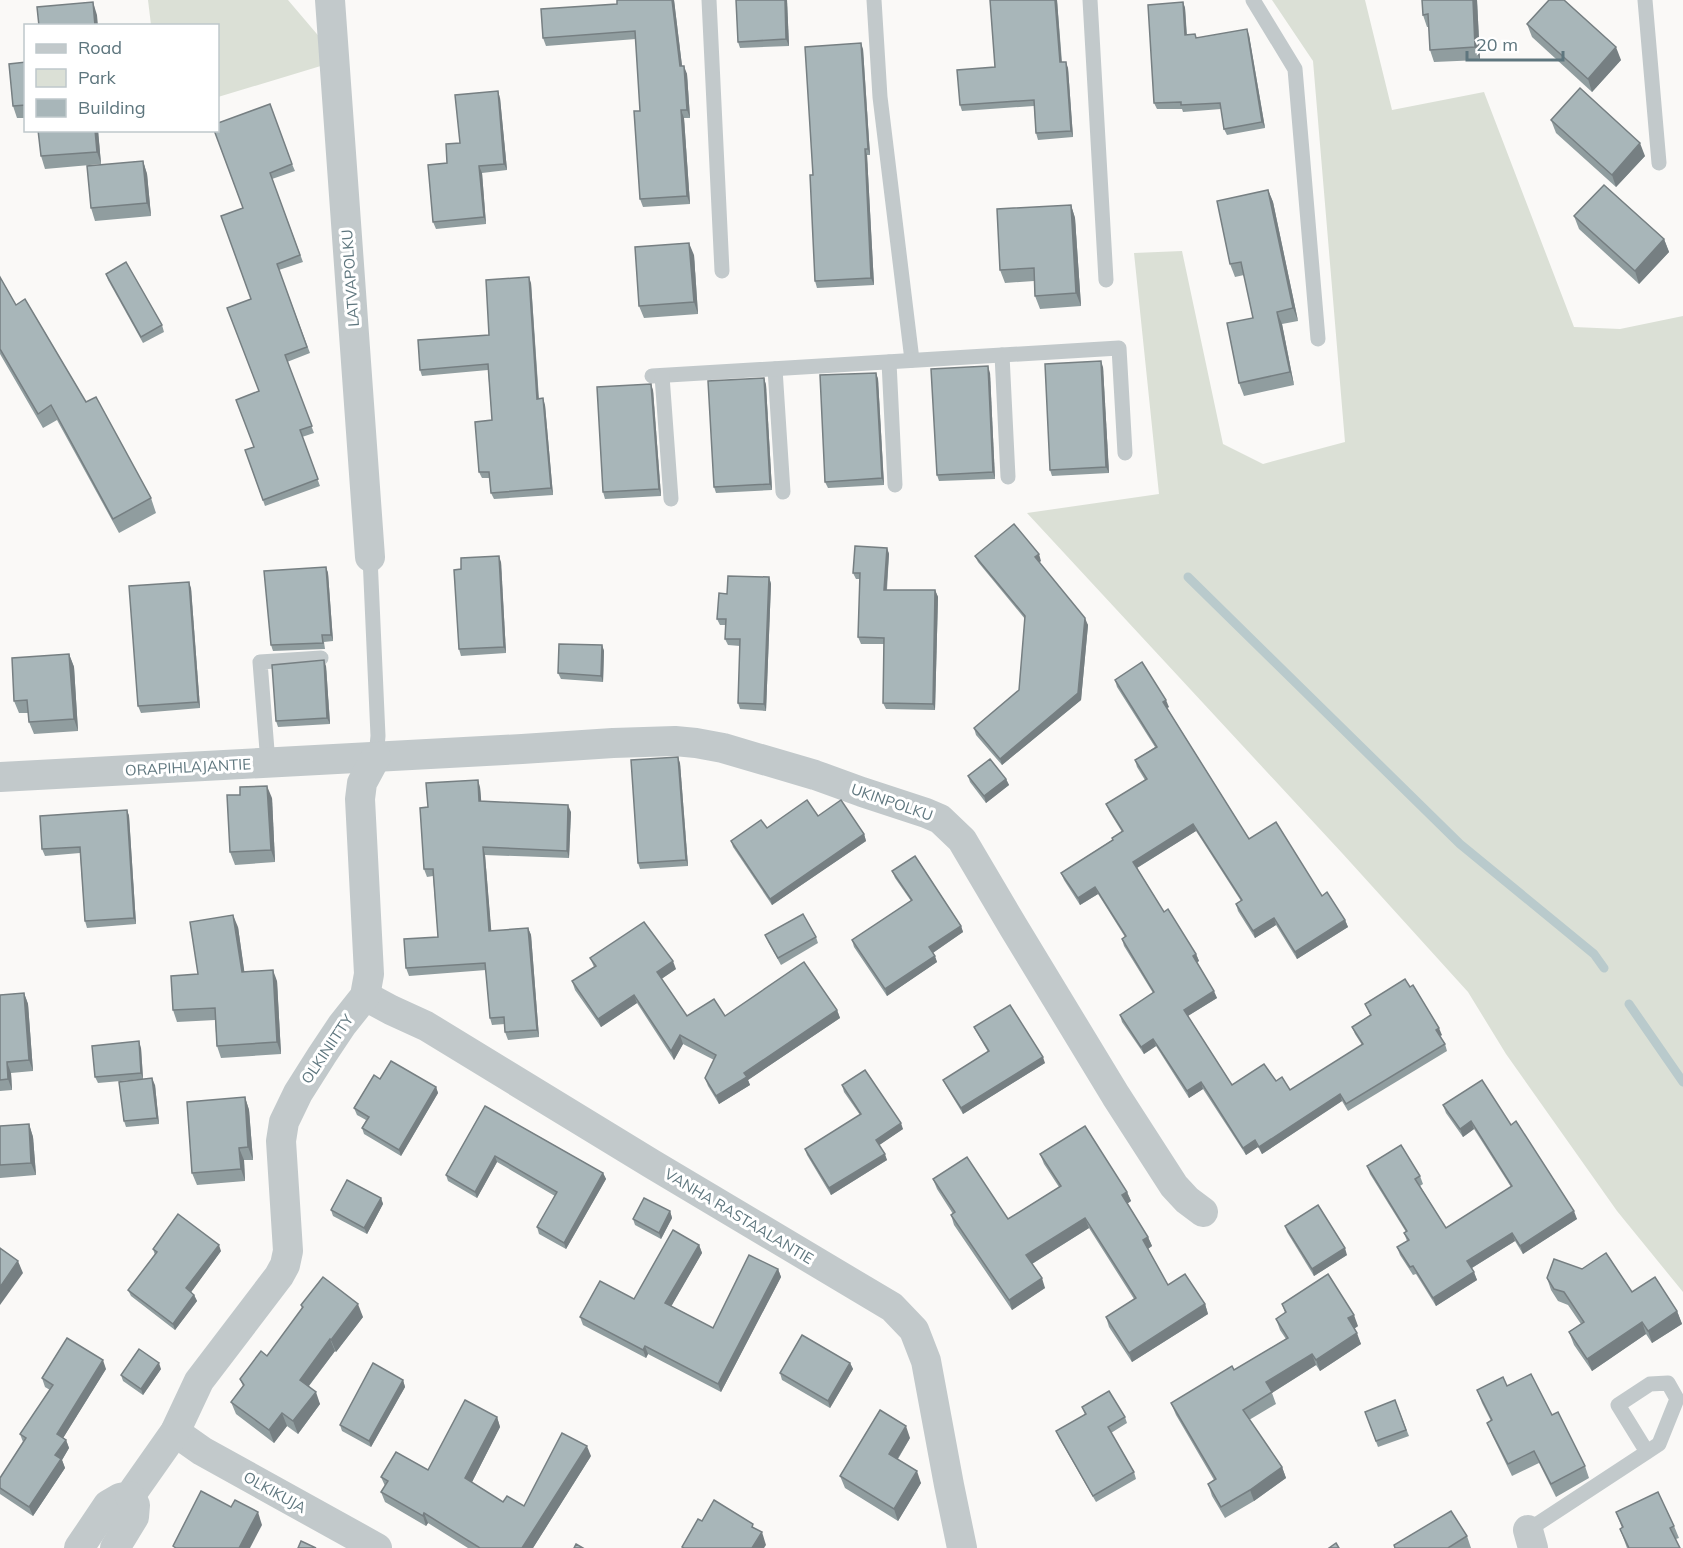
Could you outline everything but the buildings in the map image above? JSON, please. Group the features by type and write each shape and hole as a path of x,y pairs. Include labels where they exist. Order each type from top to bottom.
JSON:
{"street":[{"name":"LATVAPOLKU","path":"330,0 370,557"},
{"name":"UKINPOLKU","path":"376,757 614,743 675,741 696,743 723,748 815,775 940,819 963,840 1116,1096 1174,1186 1203,1212"},
{"name":"ORAPIHLAJANTIE","path":"0,777 376,757"},
{"path":"365,996 369,974 369,949 360,799 362,783 376,757"},
{"name":"OLKINIITTY","path":"79,1548 108,1505 120,1498 130,1496 175,1432 199,1381 285,1265 288,1251 281,1141 284,1122 298,1093 322,1054 365,996"},
{"name":"VANHA RASTAALANTIE","path":"365,996 426,1026 892,1307 914,1330 926,1361 962,1548"},
{"name":"OLKIKUJA","path":"175,1432 202,1451 377,1548"},
{"path":"115,1548 134,1517 135,1505 130,1496"}],"lane":[{"path":"709,0 722,271"},
{"path":"874,0 880,97 912,360"},
{"path":"1090,0 1106,280"},
{"path":"1253,0 1295,69 1318,339"},
{"path":"1644,0 1659,163"},
{"path":"671,499 657,376 1119,348 1125,453"},
{"path":"1002,355 1008,477"},
{"path":"889,362 895,486"},
{"path":"775,369 783,492"},
{"path":"370,557 378,736 376,757"},
{"path":"268,763 260,662 321,658"},
{"path":"1531,1539 1659,1444 1677,1399 1668,1383 1650,1384 1618,1405 1647,1452"}],"green space":[{"path":"148,0 288,0 322,40 324,65 219,97 219,24 151,24"},
{"path":"1272,0 1365,0 1392,110 1484,92 1574,327 1620,329 1683,316 1683,1292 1617,1211 1506,1054 1468,992 1027,513 1159,494 1134,253 1182,251 1223,444 1263,464 1345,442 1313,61"}],"waterway":[{"path":"1188,577 1460,844 1594,954 1604,968"},
{"path":"1629,1004 1683,1082"}]}
